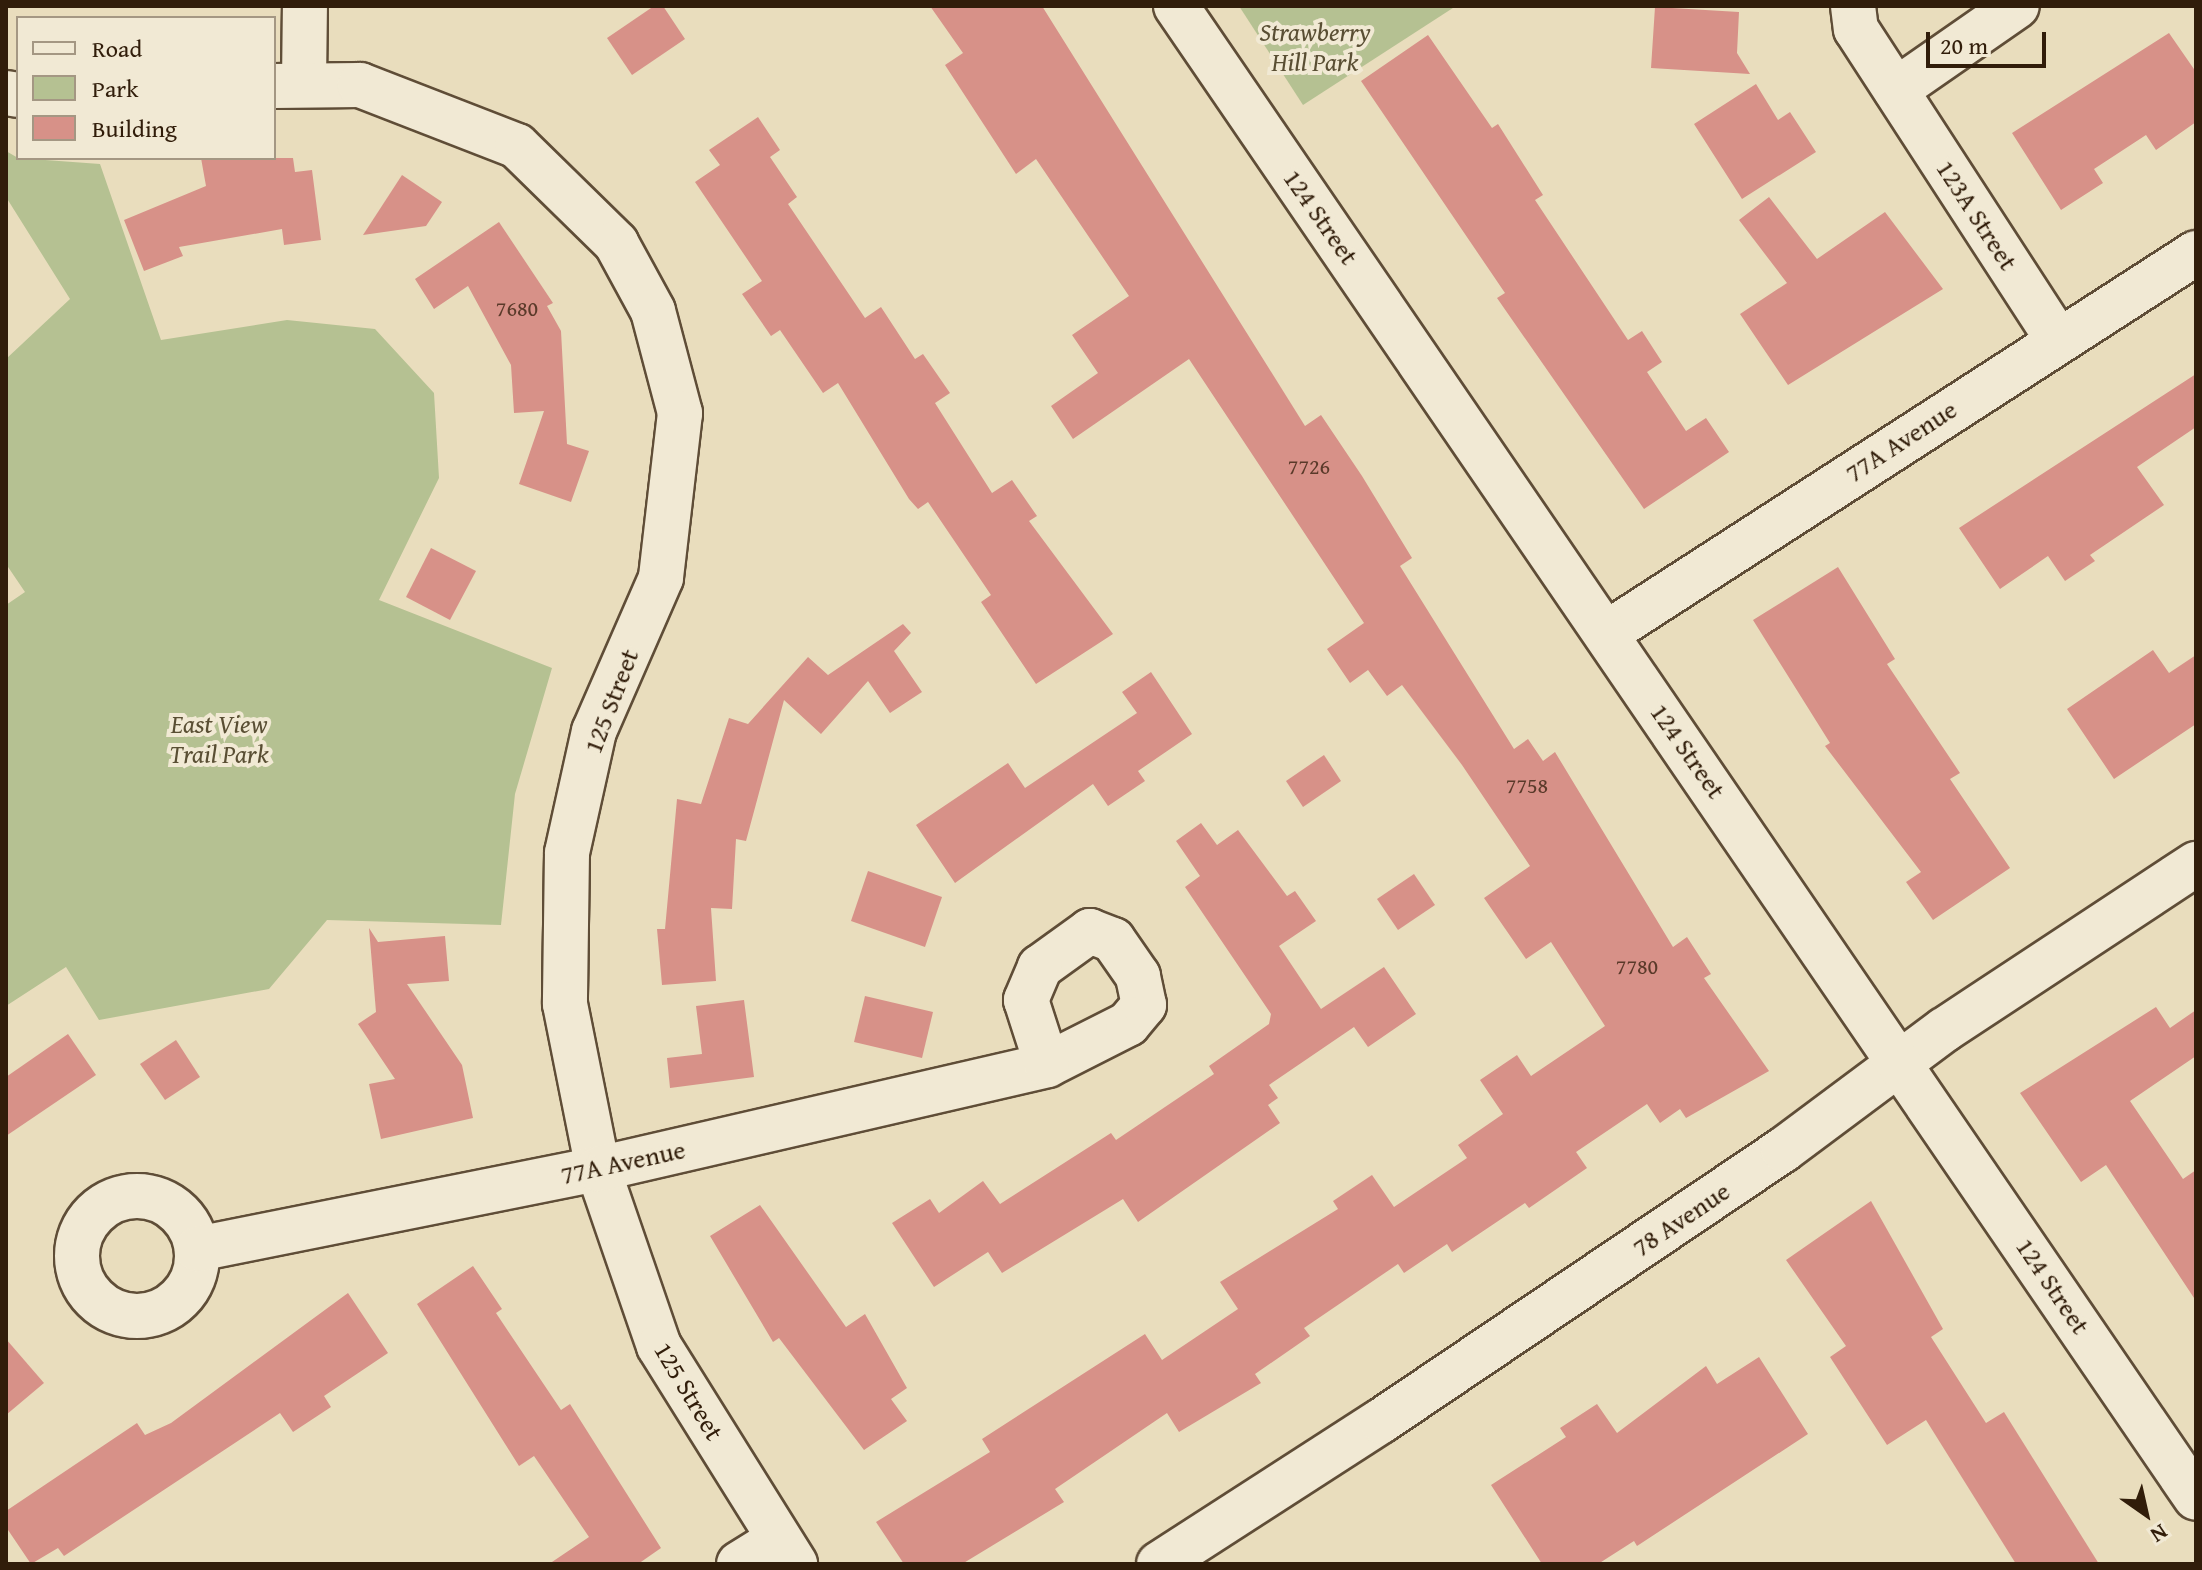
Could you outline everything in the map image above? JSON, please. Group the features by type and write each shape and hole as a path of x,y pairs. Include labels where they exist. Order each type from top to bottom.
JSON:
{"street":[{"path":"289,85 305,6"},
{"name":"124 Street","path":"1176,6 1902,1062 2196,1498"},
{"name":"123A Street","path":"1853,6 1856,29 2058,340"},
{"path":"1896,90 2017,6"},
{"name":"125 Street","path":"289,85 360,85 517,146 616,243 653,311 680,413 661,578 594,731 567,853 565,1004 598,1169 659,1346 787,1552"},
{"name":"77A Avenue","path":"1607,633 2196,253"},
{"name":"78 Avenue","path":"1159,1564 1757,1168 1902,1062 2196,864"},
{"name":"77A Avenue","path":"197,1249 598,1169 1047,1065"},
{"path":"739,1564 787,1552"}],"green space":[{"name":"Strawberry Hill Park","path":"1239,6 1456,6 1303,105"},
{"name":"East View Trail Park","path":"6,151 16,160 100,164 161,340 287,320 375,329 434,393 439,478 379,600 552,668 515,794 501,925 327,920 269,989 99,1020 66,967 6,1006 6,605 25,592 6,564 6,359 70,299 6,197"}],"building":[{"path":"654,6 663,6 685,39 632,75 607,38"},
{"path":"930,6 1042,6 1305,426 1321,415 1362,476 1412,558 1400,566 1514,749 1528,739 1543,761 1555,752 1673,947 1687,937 1711,974 1704,978 1769,1071 1686,1118 1680,1109 1660,1123 1647,1104 1576,1152 1587,1168 1529,1208 1525,1203 1452,1252 1447,1244 1404,1273 1398,1264 1304,1328 1310,1336 1255,1374 1261,1383 1179,1432 1167,1413 1055,1489 1064,1502 962,1564 904,1564 876,1522 990,1452 982,1439 1145,1334 1162,1360 1238,1309 1220,1282 1338,1209 1333,1201 1372,1175 1394,1207 1467,1158 1458,1145 1503,1114 1480,1080 1517,1055 1531,1076 1605,1026 1551,942 1526,959 1484,898 1530,866 1462,765 1402,685 1387,696 1368,670 1350,683 1327,649 1364,623 1189,359 1073,439 1051,406 1098,373 1072,335 1129,296 1036,159 1016,174 945,65 963,53"},
{"path":"1655,7 1739,12 1737,53 1750,74 1651,68"},
{"path":"2169,33 2196,72 2196,122 2156,150 2146,135 2094,169 2103,183 2061,210 2012,133"},
{"path":"1428,35 1492,128 1498,124 1543,195 1535,200 1628,340 1642,331 1662,362 1647,372 1686,431 1706,418 1729,452 1644,509 1497,298 1505,293 1361,81"},
{"path":"1756,84 1778,120 1790,112 1816,152 1742,199 1694,124"},
{"path":"758,117 780,150 770,157 797,197 788,204 865,318 881,307 915,359 923,354 950,393 935,403 992,493 1012,480 1037,516 1029,521 1113,634 1036,684 981,602 991,595 928,502 918,509 909,499 838,383 823,393 780,330 771,336 742,294 762,281 695,182 720,165 709,150"},
{"path":"293,158 295,172 312,170 321,240 284,245 282,229 179,247 183,256 144,271 124,220 206,186 201,160"},
{"path":"402,175 442,202 426,226 363,235"},
{"path":"1769,197 1817,259 1885,212 1943,289 1788,385 1740,314 1787,283 1739,220"},
{"path":"499,222 553,303 547,306 561,331 567,444 589,451 571,502 519,484 544,411 514,413 511,365 468,286 434,309 415,279"},
{"path":"2196,374 2196,427 2137,467 2164,505 2090,555 2095,561 2065,581 2048,556 2000,589 1959,528"},
{"path":"431,548 476,571 450,620 406,597"},
{"path":"1838,567 1895,659 1887,664 1960,773 1950,779 2010,868 1933,920 1906,882 1921,872 1825,746 1830,743 1753,620"},
{"path":"903,624 911,633 894,651 922,692 890,713 868,681 821,734 784,700 746,841 736,839 732,909 711,908 716,981 662,985 657,929 665,929 677,799 701,804 729,718 748,724 808,657 828,675"},
{"path":"2153,650 2169,673 2196,655 2196,724 2114,779 2067,709"},
{"path":"1151,672 1192,734 1138,771 1145,781 1108,806 1093,784 955,883 916,825 1008,763 1025,788 1137,713 1122,692"},
{"path":"1324,755 1341,781 1303,807 1286,781"},
{"path":"1201,823 1217,845 1238,830 1287,896 1295,891 1316,921 1279,946 1321,1009 1384,967 1416,1014 1368,1047 1354,1027 1269,1085 1278,1098 1268,1105 1280,1123 1138,1222 1123,1199 1002,1273 988,1252 934,1287 892,1223 930,1199 939,1213 983,1181 1000,1204 1111,1133 1116,1140 1214,1074 1209,1066 1269,1024 1271,1014 1185,887 1200,876 1176,841"},
{"path":"868,871 942,897 925,947 851,921"},
{"path":"1414,874 1435,905 1398,930 1377,899"},
{"path":"369,928 378,942 445,936 449,981 407,984 462,1065 473,1118 381,1139 369,1084 395,1079 358,1024 376,1012"},
{"path":"865,996 933,1012 922,1058 854,1042"},
{"path":"744,1000 754,1077 670,1088 667,1058 702,1054 696,1006"},
{"path":"2156,1007 2170,1028 2196,1010 2196,1056 2130,1101 2183,1179 2196,1170 2196,1301 2106,1165 2081,1182 2020,1093"},
{"path":"68,1034 96,1075 6,1136 6,1077"},
{"path":"176,1040 200,1077 165,1100 140,1064"},
{"path":"1871,1201 1943,1329 1931,1337 1986,1423 2004,1412 2099,1564 2016,1564 1926,1420 1887,1445 1830,1357 1846,1346 1786,1260"},
{"path":"760,1205 846,1327 865,1314 907,1388 891,1399 907,1421 864,1450 779,1338 773,1342 710,1236"},
{"path":"473,1266 502,1309 496,1313 561,1410 570,1404 661,1548 638,1564 549,1564 589,1537 534,1456 519,1466 417,1304"},
{"path":"348,1293 388,1353 324,1396 331,1407 293,1432 280,1413 64,1556 58,1548 31,1564 6,1527 6,1511 137,1423 145,1435 171,1423"},
{"path":"6,1339 44,1383 6,1415"},
{"path":"1759,1357 1808,1434 1637,1546 1634,1541 1598,1564 1542,1564 1491,1485 1566,1437 1560,1428 1597,1404 1617,1433 1706,1366 1717,1384"}]}
